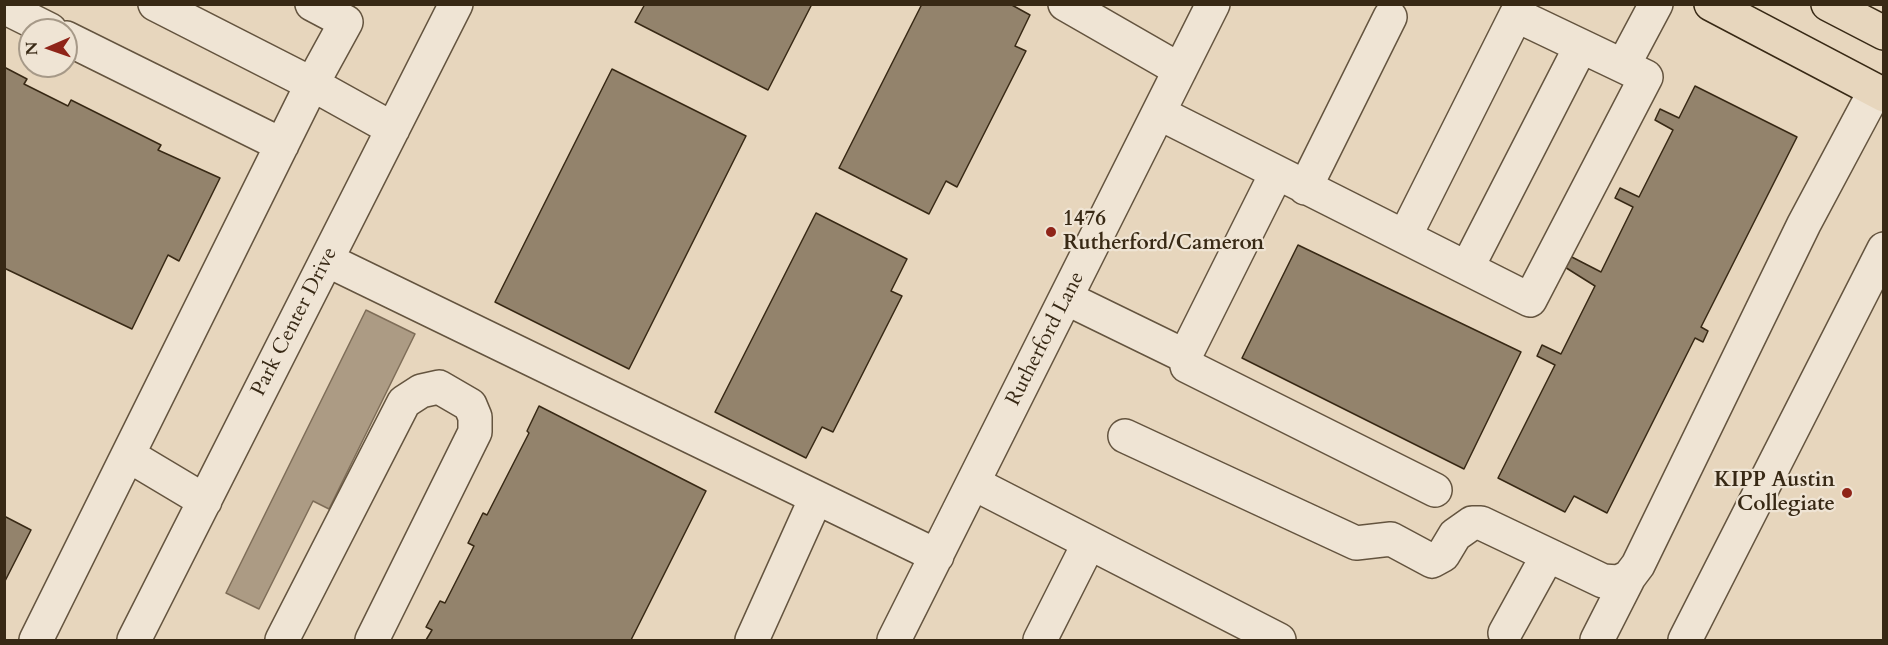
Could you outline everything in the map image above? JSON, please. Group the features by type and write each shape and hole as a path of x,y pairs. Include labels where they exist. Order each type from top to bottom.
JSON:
{"main road":[{"path":"1711,4 1879,93"},
{"path":"1828,4 1884,33"}],"street":[{"path":"155,4 312,84 393,129"},
{"path":"36,640 312,84 346,22 312,4"},
{"name":"Park Center Drive","path":"134,640 456,4"},
{"path":"1065,4 1104,14 1143,51 1180,70"},
{"name":"Rutherford Lane","path":"894,640 1213,4"},
{"path":"1623,66 1656,4"},
{"path":"4,7 26,18"},
{"path":"1158,113 1530,300 1646,77 1516,15 1405,236"},
{"path":"1305,188 1390,17"},
{"path":"78,44 282,145"},
{"path":"1467,268 1581,45"},
{"path":"1597,640 1629,577 1638,565 1804,224 1879,93"},
{"path":"1276,174 1185,356 1187,366 1435,490"},
{"path":"1685,640 1884,249"},
{"path":"327,260 937,556"},
{"path":"1066,298 1185,356"},
{"path":"282,640 404,402 421,391 439,387 470,405 475,417 475,432 372,640"},
{"path":"1125,436 1356,543 1391,539 1432,561 1443,555 1455,535 1472,523 1481,523 1603,581 1618,582 1629,577"},
{"path":"129,455 205,501"},
{"path":"973,483 1279,640"},
{"path":"752,640 816,498"},
{"path":"1040,640 1089,543"},
{"path":"1505,633 1548,555"}],"shaded area":[{"path":"366,310 415,334 329,509 313,501 259,609 226,593"}],"building":[{"path":"645,4 812,4 768,90 635,22"},
{"path":"922,4 1010,4 1030,15 1015,46 1026,51 957,187 946,181 929,214 839,168"},
{"path":"4,67 18,74 18,78 27,79 24,84 68,106 71,100 161,145 158,150 220,178 179,261 168,255 132,329 4,268"},
{"path":"612,69 746,136 629,369 495,302"},
{"path":"1695,86 1797,137 1701,327 1708,331 1703,342 1695,338 1607,513 1574,496 1565,512 1498,478 1555,365 1537,356 1542,345 1561,354 1595,286 1560,264 1566,254 1601,272 1633,207 1615,198 1620,188 1639,197 1673,130 1655,120 1660,109 1679,118"},
{"path":"816,213 907,259 891,291 902,296 833,432 822,427 806,458 715,412"},
{"path":"1298,245 1521,352 1464,469 1242,358"},
{"path":"539,406 706,491 631,640 426,640 432,630 426,627 440,601 445,603 474,546 468,543 483,513 487,515 529,433 527,431"},
{"path":"4,516 31,530 4,583"}],"place":[{"name":"1476 Rutherford/Cameron","path":"1051,232"},
{"name":"KIPP Austin Collegiate","path":"1847,493"}]}
